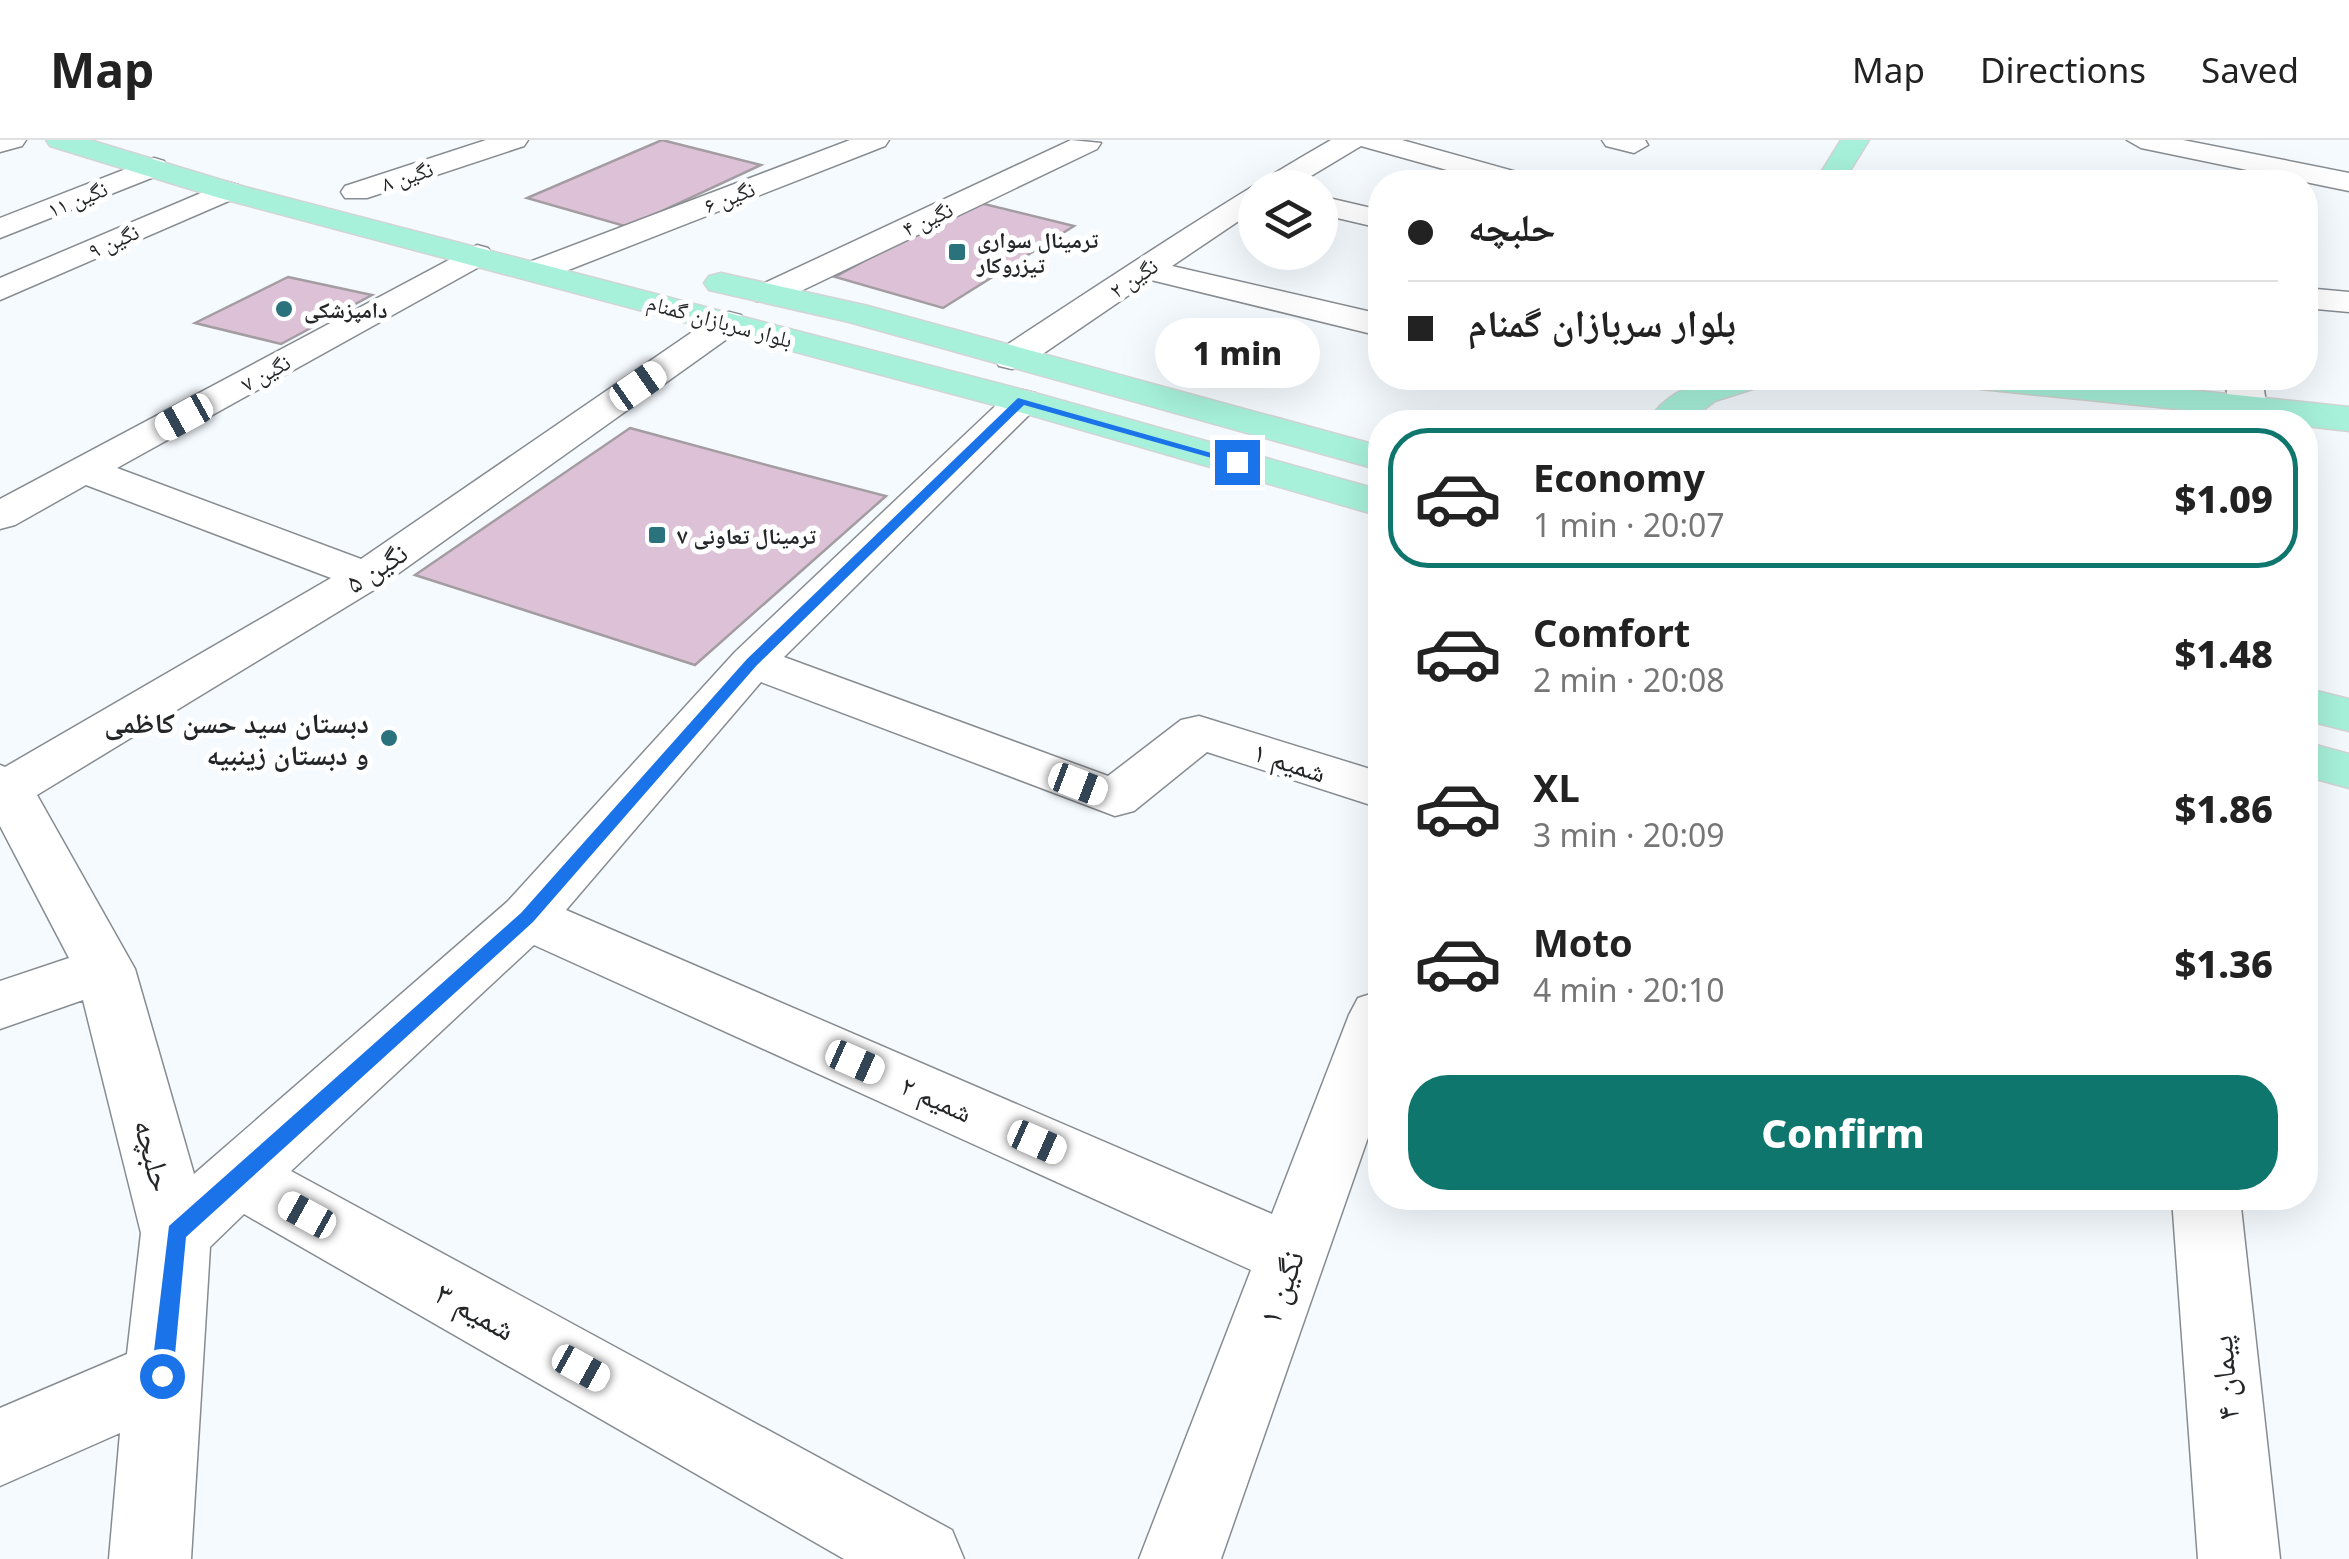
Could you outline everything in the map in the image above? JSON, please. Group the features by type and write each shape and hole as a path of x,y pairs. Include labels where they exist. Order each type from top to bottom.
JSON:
{"main road":[{"name":"بلوار سربازان گمنام","path":"60,140 159,153 478,234 536,270 729,322 1017,379 1368,455"},
{"path":"1836,170 1855,140"},
{"name":"بلوار سربازان گمنام","path":"243,172 356,192 432,211"},
{"name":"بلوار سربازان گمنام","path":"526,235 638,263"},
{"name":"بلوار سربازان گمنام","path":"694,276 856,313 1017,379 1368,498"},
{"path":"1676,410 1693,390"},
{"path":"1680,410 1711,390"},
{"path":"2193,390 2246,393 2311,410"},
{"path":"2318,412 2349,420"},
{"path":"2318,707 2349,715"},
{"path":"2318,763 2349,771"}],"street":[{"path":"0,144 12,140"},
{"name":"نگین ۸","path":"356,192 514,140"},
{"name":"نگین ۶","path":"536,270 874,140"},
{"path":"1300,170 1351,140"},
{"path":"1372,140 1478,170"},
{"name":"نگین ۴","path":"768,294 1084,141"},
{"path":"2157,149 2279,170"},
{"name":"نگین ۱۱","path":"0,229 159,153"},
{"name":"نگین ۹","path":"0,290 243,172"},
{"path":"2318,177 2349,182"},
{"name":"نگین ۲","path":"176,1233 527,917 752,662 1017,379 1144,270 1238,207"},
{"path":"1338,209 1368,216"},
{"name":"نگین ۷","path":"0,516 86,471 478,234"},
{"path":"1144,270 1368,321"},
{"path":"2318,299 2349,302"},
{"name":"نگین ۵","path":"4,786 366,576 729,322"},
{"path":"86,471 366,576"},
{"name":"شمیم ۱","path":"752,662 1115,798 1199,732 1368,786"},
{"name":"حلبچه","path":"4,786 105,969 176,1233 150,1559"},
{"name":"شمیم ۲","path":"527,917 1292,1254"},
{"path":"0,1005 105,969"},
{"name":"نگین ۱","path":"1180,1559 1368,1048"},
{"name":"شمیم ۳","path":"238,1177 923,1559"},
{"name":"پیمان ۴","path":"2207,1210 2246,1556"},
{"path":"0,1447 162,1376"}],"building":[{"path":"662,140 761,165 628,227 527,198"},
{"name":"ترمینال سواری تیزروکار","path":"972,201 1074,226 943,308 835,277"},
{"name":"دامپزشکی","path":"288,277 372,295 281,344 195,323"},
{"name":"ترمینال تعاونی ۷","path":"630,428 886,496 695,665 415,575"}],"place":[{"name":"ترمینال سواری تیزروکار","path":"957,252"},
{"name":"دامپزشکی","path":"284,309"},
{"name":"ترمینال تعاونی ۷","path":"657,535"},
{"name":"دبستان سید حسن کاظمی و دبستان زینبیه","path":"389,738"}],"route":[{"path":"162,1376 176,1233 527,917 752,662 1022,401 1237,462"}]}
